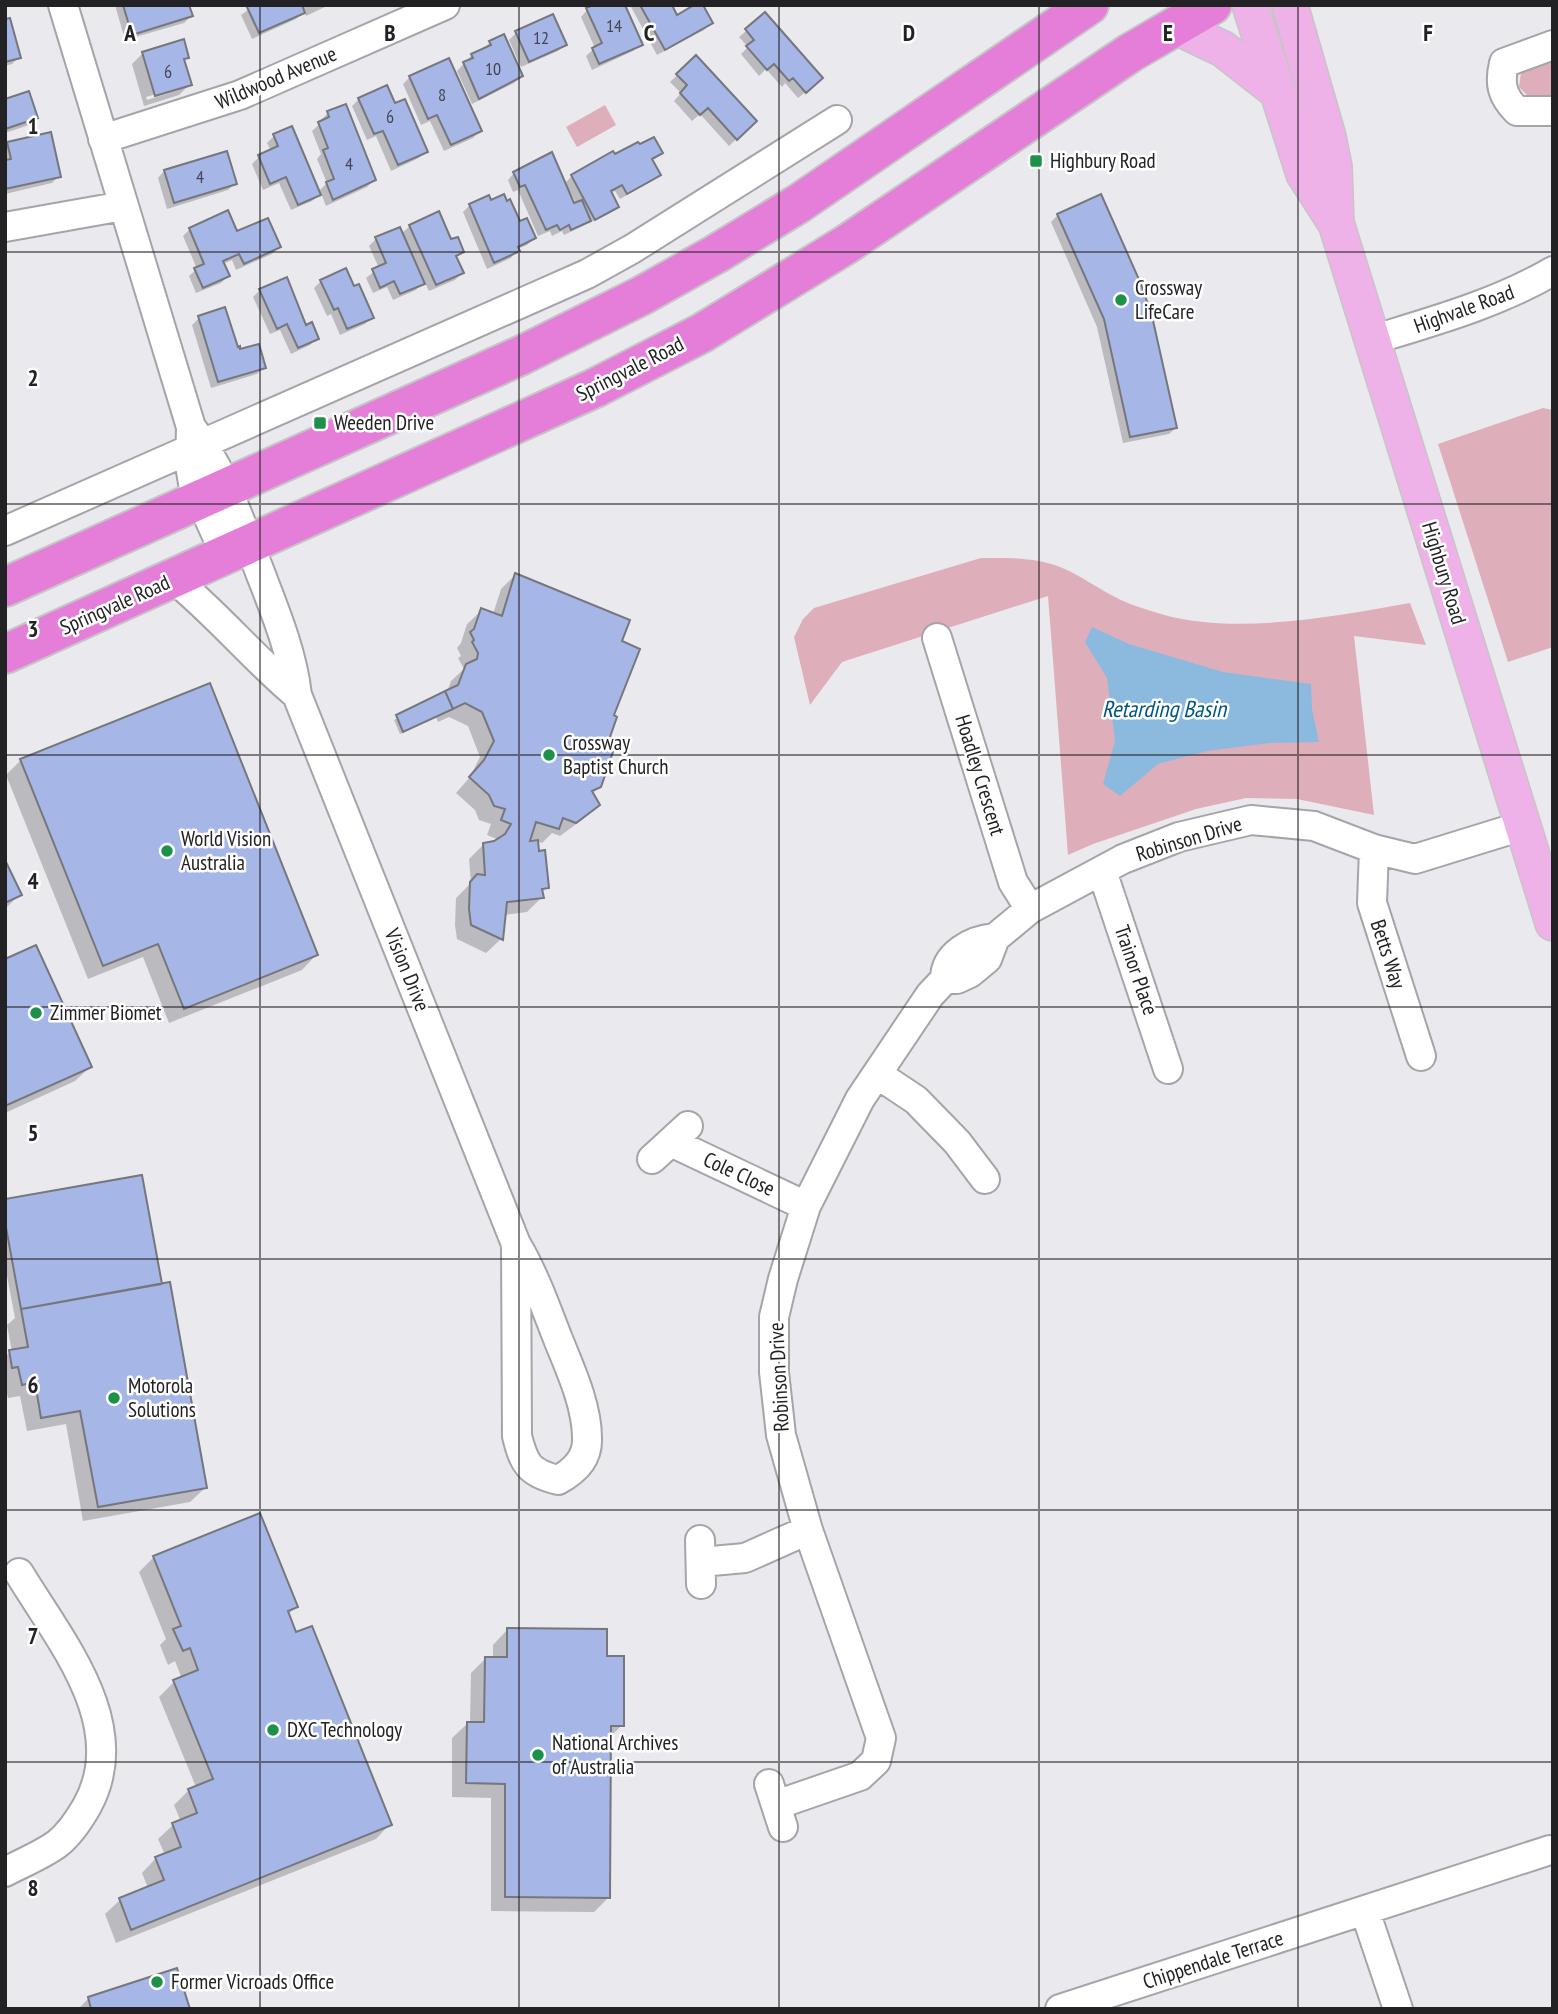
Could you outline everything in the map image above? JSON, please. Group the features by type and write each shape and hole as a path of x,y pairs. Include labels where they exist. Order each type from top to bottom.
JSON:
{"highway":[{"path":"5,587 522,355 669,281 804,199 1089,5"},
{"name":"Springvale Road","path":"5,654 595,388 702,333 847,244 1039,113 1212,5"}],"main road":[{"name":"Highbury Road","path":"1250,5 1304,174 1336,223"},
{"name":"Highbury Road","path":"1290,5 1322,114 1334,167 1336,223 1553,923"},
{"path":"1305,52 1318,5"},
{"path":"1175,26 1223,49 1278,92"}],"street":[{"path":"63,5 195,440 211,454 213,494 237,551"},
{"name":"Wildwood Avenue","path":"103,139 240,95 445,5"},
{"path":"1553,45 1504,63 1500,78 1501,90 1517,111 1553,111"},
{"path":"5,531 195,440 587,274 632,249 837,120"},
{"path":"5,227 123,206"},
{"name":"Highvale Road","path":"1372,340 1494,301 1553,271"},
{"name":"Vision Drive","path":"237,551 295,670 297,695 516,1244 531,1270 578,1388 587,1439 580,1464 573,1472 558,1480 539,1476 522,1458 517,1436 516,1244"},
{"name":"Vision Drive","path":"174,579 217,616 278,680 297,695"},
{"name":"Hoadley Crescent","path":"937,638 1013,882 1030,909"},
{"name":"Robinson Drive","path":"776,1805 860,1776 876,1761 881,1738 808,1530 781,1435 774,1372 774,1317 806,1206 860,1099 930,995 945,979 945,970 951,959 979,939 995,938 1030,909 1123,859 1179,838 1251,820 1314,826 1374,849 1415,859 1522,826"},
{"name":"Betts Way","path":"1374,849 1372,903 1421,1056"},
{"name":"Trainor Place","path":"1102,871 1169,1069"},
{"path":"877,1074 916,1100 957,1142 985,1179"},
{"name":"Cole Close","path":"670,1142 806,1206"},
{"path":"701,1562 745,1558 808,1530"},
{"path":"5,1872 43,1853 68,1835 93,1795 102,1768 102,1733 90,1696 73,1662 19,1573"},
{"name":"Chippendale Terrace","path":"1060,2009 1550,1850"},
{"path":"1365,1911 1398,2009"}],"shaded area":[{"path":"1553,55 1553,99 1533,101 1519,87 1522,65"},
{"path":"605,105 616,125 577,147 566,127"},
{"path":"1543,408 1553,410 1553,647 1508,662 1438,444"},
{"path":"981,558 1041,561 1060,567 1126,602 1190,620 1253,624 1286,622 1410,603 1426,645 1354,636 1374,815 1297,799 1246,798 1196,809 1068,855 1048,596 842,662 810,705 794,637 803,619 814,608"}],"water":[{"name":"Retarding Basin","path":"1092,627 1129,644 1223,672 1311,684 1312,709 1319,742 1270,743 1207,751 1158,764 1120,796 1103,784 1115,741 1107,678 1085,642"}],"building":[{"path":"123,5 189,5 193,16 132,35"},
{"path":"302,5 305,13 259,33 247,7"},
{"path":"593,5 625,5 643,45 599,64 592,48 602,43 586,8"},
{"path":"640,5 672,5 677,15 694,5 703,5 713,23 665,50"},
{"path":"765,12 823,78 806,93 793,78 789,81 774,64 767,70 746,46 754,40 745,29"},
{"path":"553,14 567,45 529,62 515,31"},
{"path":"10,18 21,58 5,62 5,19"},
{"path":"504,34 523,76 479,99 463,62 473,58 471,54 491,45 489,41"},
{"path":"184,39 189,58 184,59 192,85 155,96 142,52"},
{"path":"696,55 757,121 737,140 708,108 700,115 680,93 687,85 676,74"},
{"path":"449,58 482,131 451,145 437,115 428,119 409,76"},
{"path":"387,85 395,103 405,99 428,152 398,165 383,131 374,134 358,98"},
{"path":"29,91 38,118 5,129 5,99"},
{"path":"346,104 376,180 333,200 326,182 334,179 323,150 328,148 318,122 329,117 327,111"},
{"path":"292,126 321,195 298,205 286,177 270,184 258,155 278,146 273,134"},
{"path":"51,132 61,177 5,189 5,160 11,159 7,142"},
{"path":"654,137 663,153 652,159 661,175 627,194 622,185 611,191 619,207 595,220 571,175 613,151 615,154"},
{"path":"227,151 237,184 174,203 164,170"},
{"path":"552,152 574,203 582,200 591,221 571,230 569,225 560,230 557,225 546,230 525,185 520,187 513,172"},
{"path":"504,194 507,201 510,199 520,221 527,218 536,238 518,247 520,251 494,263 469,204 489,195 491,200"},
{"name":"Crossway LifeCare","path":"1101,194 1141,284 1152,316 1177,428 1130,437 1104,319 1057,214"},
{"path":"228,210 237,231 268,218 281,247 244,264 239,254 223,261 230,276 203,288 194,268 204,264 189,228"},
{"path":"439,211 451,239 458,237 464,252 456,256 464,273 436,285 409,225"},
{"path":"400,227 425,284 400,294 394,281 380,288 372,269 386,263 375,237"},
{"path":"346,268 354,286 359,284 374,318 347,329 338,308 334,310 320,280"},
{"path":"287,277 306,325 312,322 319,339 298,348 287,324 277,329 259,289"},
{"path":"225,307 238,347 240,346 240,349 259,344 266,368 218,382 198,316"},
{"name":"Crossway Baptist Church","path":"515,573 630,620 622,641 640,649 614,715 617,717 610,737 617,740 601,787 592,791 600,805 576,823 563,818 559,829 536,822 530,841 538,840 539,851 545,850 549,888 542,889 544,898 507,902 503,940 471,925 469,909 470,882 477,874 485,875 483,843 494,841 505,834 511,824 501,820 505,809 494,806 489,795 469,777 484,760 494,741 482,712 465,703 453,709 445,691 458,685 466,664 477,659 478,653 470,632 474,629 481,608 502,616"},
{"name":"World Vision Australia","path":"210,683 318,955 184,1009 158,944 103,966 20,759"},
{"path":"445,691 453,709 403,732 396,715"},
{"path":"5,860 22,895 5,903"},
{"name":"Zimmer Biomet","path":"36,945 92,1067 5,1106 5,959"},
{"path":"142,1175 162,1284 21,1309 5,1222 5,1199"},
{"name":"Motorola Solutions","path":"170,1282 207,1488 98,1507 80,1411 41,1418 35,1382 22,1385 18,1367 12,1368 9,1350 28,1347 21,1309"},
{"name":"DXC Technology","path":"260,1513 298,1607 288,1611 296,1632 312,1626 392,1825 131,1930 119,1898 164,1880 155,1857 181,1847 172,1823 197,1813 188,1789 213,1779 173,1680 198,1670 190,1648 183,1651 173,1629 181,1626 153,1556"},
{"name":"National Archives of Australia","path":"507,1628 607,1629 607,1656 624,1656 624,1726 611,1726 610,1898 505,1897 505,1784 466,1783 467,1722 484,1722 485,1657 507,1657"},
{"name":"Former Vicroads Office","path":"177,1968 190,2009 91,2009 88,1997"}],"place":[{"name":"Highbury Road","path":"1036,161"},
{"name":"Crossway LifeCare","path":"1121,300"},
{"name":"Weeden Drive","path":"320,423"},
{"name":"Crossway Baptist Church","path":"549,755"},
{"name":"World Vision Australia","path":"167,851"},
{"name":"Zimmer Biomet","path":"36,1013"},
{"name":"Motorola Solutions","path":"114,1398"},
{"name":"DXC Technology","path":"273,1730"},
{"name":"National Archives of Australia","path":"538,1755"},
{"name":"Former Vicroads Office","path":"157,1982"}]}
